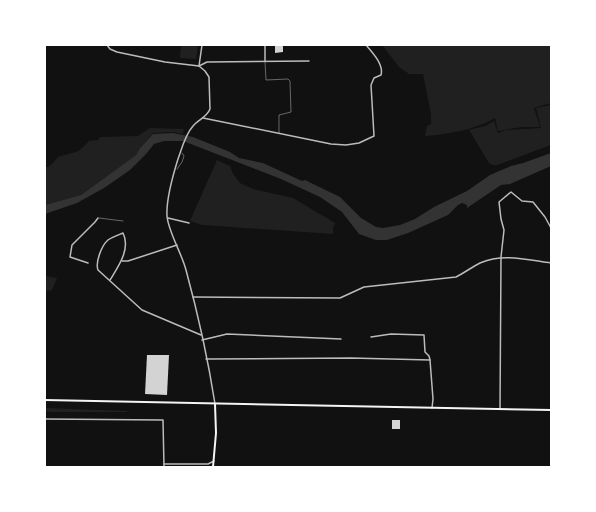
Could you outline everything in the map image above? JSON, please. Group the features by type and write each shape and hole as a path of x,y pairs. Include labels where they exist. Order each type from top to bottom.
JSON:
{"main road":[{"path":"45,400 551,410"},
{"path":"212,467 214,461 216,433 214,404"}],"street":[{"path":"107,45 110,49 117,52 166,62 199,66 209,77 210,109 188,132 180,153 168,202 167,218 185,267 193,297 214,404"},
{"path":"199,66 202,45"},
{"path":"265,45 265,61"},
{"path":"203,118 279,133 320,143 346,146 359,143 374,136 371,85 374,78 381,75 382,72 381,66 366,45"},
{"path":"199,66 207,62 309,61"},
{"path":"500,409 501,257 504,230 500,219 499,202 512,192 522,201 533,202 545,217 551,228"},
{"path":"88,263 70,257 72,245 98,218"},
{"path":"167,218 189,223"},
{"path":"110,280 122,261 126,246 123,233 107,241 98,257 96,265 98,270 142,310 201,336"},
{"path":"122,261 128,261 177,245"},
{"path":"193,297 340,298 364,287 464,274 480,264 501,257 551,263"},
{"path":"202,340 227,334 341,339"},
{"path":"371,337 391,334 424,334 424,352 429,356 430,360 433,399 432,408"},
{"path":"206,359 350,358 430,360"},
{"path":"45,419 163,420 164,467"},
{"path":"164,464 208,464 214,461"},
{"path":"208,464 212,467"}],"lane":[{"path":"265,61 266,80 288,79 290,81 291,112 279,115 279,133"},
{"path":"176,170 180,167 184,156 180,153"},
{"path":"98,218 124,220"}],"shaded area":[{"path":"181,45 198,45 196,59 180,58"},
{"path":"382,45 551,45 551,103 534,108 540,127 522,127 498,131 495,118 479,126 461,131 425,136 427,126 431,124 431,114 423,74 409,74 399,67"},
{"path":"551,105 551,145 497,165 489,163 469,130 485,126 494,121 498,133 506,130 541,128 536,108"},
{"path":"150,128 184,129 183,134 173,132 153,133 136,155 81,195 45,205 45,167 52,164 58,157 79,151 89,141 98,140 100,137 138,136"},
{"path":"173,133 193,137 230,152 239,158 263,163 302,181 305,180 340,197 361,218 376,227 383,228 400,225 415,219 434,207 467,191 490,175 511,166 551,153 551,166 510,184 501,185 467,208 467,205 462,203 448,215 408,233 387,240 376,240 359,234 342,212 320,197 281,179 183,141 164,141 154,144 130,170 104,188 77,203 45,214 45,205 81,195 136,155 140,148 153,134"},
{"path":"217,160 230,166 233,174 240,183 253,189 293,198 335,223 333,234 202,225 190,221"},
{"path":"45,276 57,278 52,290 46,291 45,294"},
{"path":"45,408 127,412 51,412 45,411"}],"building":[{"path":"275,45 283,45 283,52 275,53"},
{"path":"147,355 169,355 167,395 145,394"},
{"path":"392,420 400,420 400,429 392,429"}]}
